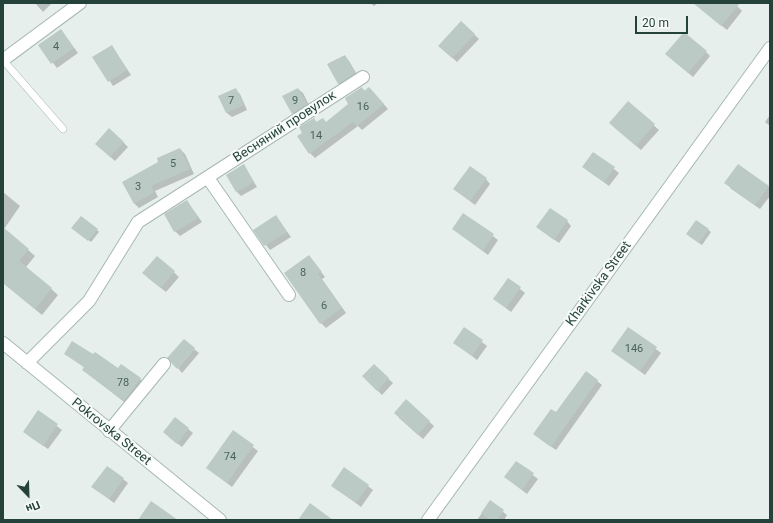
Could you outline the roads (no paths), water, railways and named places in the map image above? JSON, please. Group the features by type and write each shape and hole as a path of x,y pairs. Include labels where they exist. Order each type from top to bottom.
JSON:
{"street":[{"path":"3,60 80,3"},
{"name":"Kharkivska Street","path":"428,520 770,48"},
{"name":"Весняний провулок","path":"27,363 89,301 138,222 363,77"},
{"path":"208,178 289,295"},
{"name":"Pokrovska Street","path":"3,344 220,520"},
{"path":"109,431 164,364"}],"lane":[{"path":"3,60 63,129"}]}
